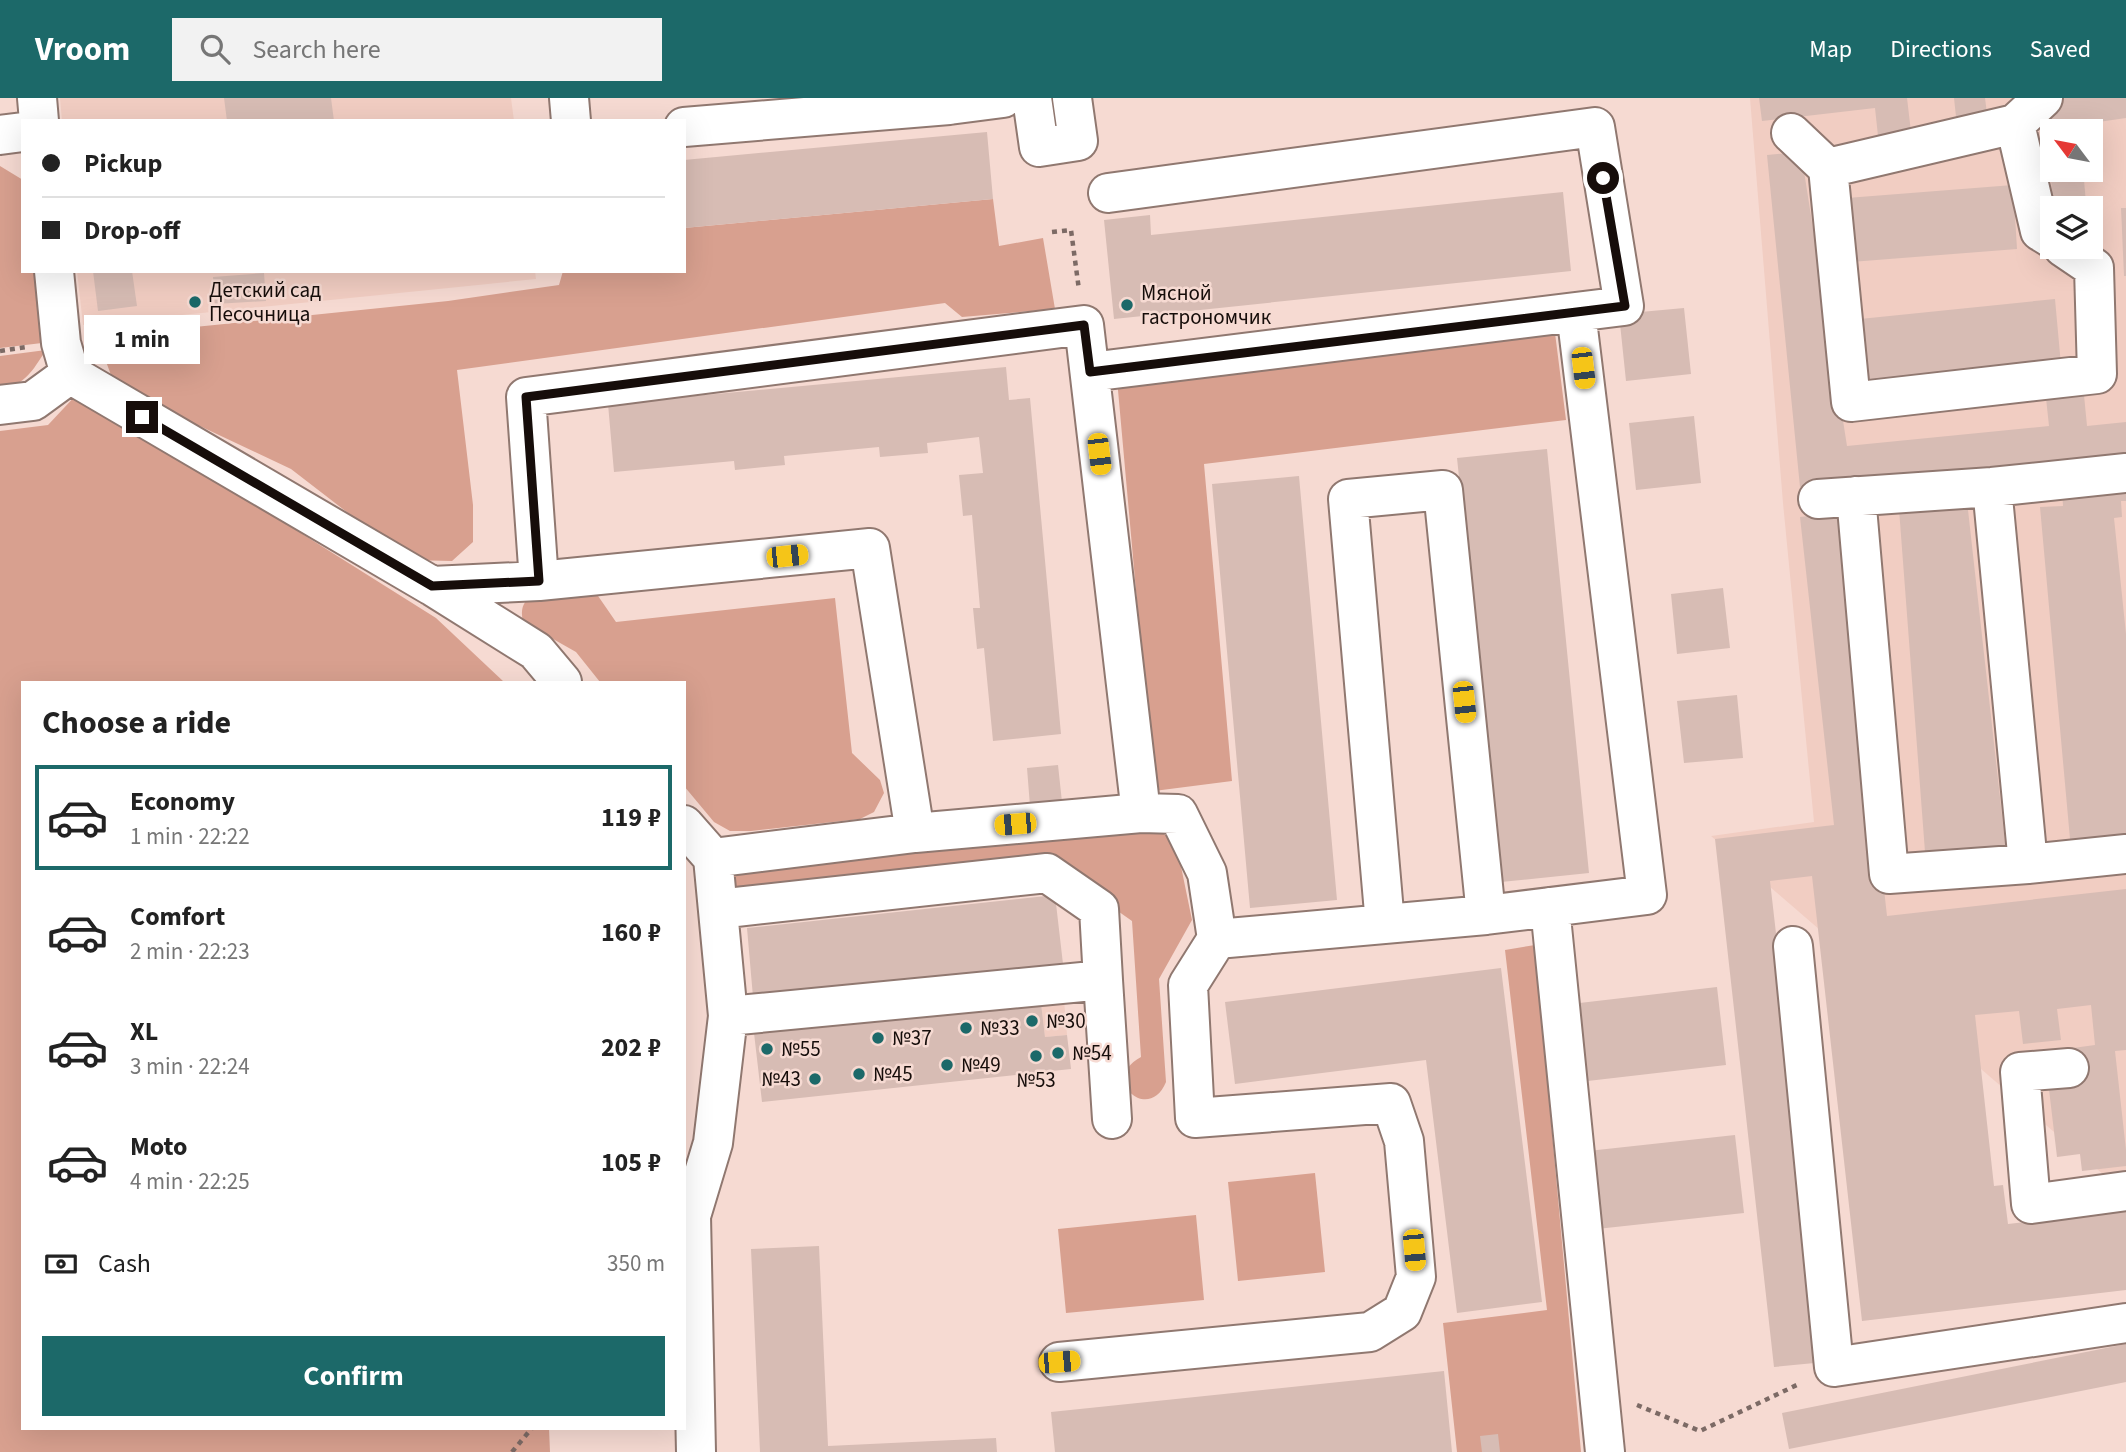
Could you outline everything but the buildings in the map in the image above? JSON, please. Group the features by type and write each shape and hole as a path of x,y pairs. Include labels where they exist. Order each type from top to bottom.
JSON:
{"street":[{"path":"37,98 39,119"},
{"path":"569,98 571,119"},
{"path":"686,127 1003,98"},
{"path":"1032,98 1039,147 1078,141 1072,98"},
{"path":"1828,168 2015,124 2043,98"},
{"path":"2015,124 2040,231"},
{"path":"1090,372 1625,306 1595,127 1108,193"},
{"path":"0,135 21,132"},
{"path":"1791,133 1828,168 1851,402 2097,374 2094,268 2081,259"},
{"path":"54,273 61,343 70,374 432,586 536,651 561,681"},
{"path":"1217,939 1486,915 1647,895 1576,312"},
{"path":"539,581 526,397 1084,325 1141,813"},
{"path":"0,405 33,401 70,374"},
{"path":"1818,499 1992,487 2126,473"},
{"path":"1992,487 2028,864"},
{"path":"1385,924 1348,499 1429,491 1443,490 1486,915"},
{"path":"1856,496 1889,874 2126,854"},
{"path":"432,586 539,581 870,548 915,833"},
{"path":"713,858 915,833 1141,813 1178,814 1207,873 1217,939 1188,985 1195,1118 1391,1103 1404,1141 1416,1277 1402,1312 1370,1332 1059,1362"},
{"path":"686,827 713,858 729,1016 713,1143 691,1216 696,1452"},
{"path":"718,909 1047,873 1098,909 1112,1119"},
{"path":"1550,907 1605,1452"},
{"path":"1793,946 1834,1367 2126,1323"},
{"path":"729,1016 1104,980"},
{"path":"2069,1068 2020,1072 2031,1204 2126,1191"}],"path":[{"path":"1052,232 1071,230 1084,325"},
{"path":"1598,1388 1700,1431 1834,1367"},
{"path":"512,1452 529,1430"}],"shaded area":[{"path":"60,98 511,98 514,119 62,119"},
{"path":"1750,98 2126,98 2126,1194 1711,836 1814,822 1783,503"},
{"path":"0,166 21,179 21,273 34,273 42,343 0,348"},
{"path":"993,199 999,246 1043,238 1055,309 962,317 945,303 457,370 473,505 473,542 452,561 409,560 291,469 115,386 97,337 448,301 559,285 562,273 686,273 686,228"},
{"name":"Детский сад Песочница","path":"77,273 535,273 536,279 83,325"},
{"path":"1555,333 1566,420 1204,464 1232,781 1154,791 1117,379"},
{"path":"46,350 28,376 0,391 0,356"},
{"path":"78,393 436,618 503,681 21,681 21,1430 549,1430 550,1452 0,1452 0,431 48,425"},
{"path":"596,593 616,622 835,598 852,753 880,780 884,793 874,812 860,819 751,831 730,831 714,822 686,788 686,681 599,681 576,652 523,622 522,609 530,597"},
{"path":"1149,830 1164,834 1177,847 1192,920 1159,979 1166,1082 1158,1094 1149,1099 1131,1094 1126,1086 1125,1076 1129,1066 1141,1057 1132,921 1051,864 735,896 731,871"},
{"path":"1535,945 1581,1452 1457,1452 1443,1323 1547,1310 1505,950"},
{"path":"1064,1000 1067,1035 1045,1037 1041,1003"},
{"path":"1315,1173 1325,1272 1238,1281 1228,1182"},
{"path":"1196,1215 1204,1300 1066,1313 1058,1229"}],"place":[{"name":"Детский сад Песочница","path":"195,302"},
{"name":"Мясной гастрономчик","path":"1127,305"},
{"name":"№30","path":"1032,1021"},
{"name":"№33","path":"966,1028"},
{"name":"№37","path":"878,1038"},
{"name":"№55","path":"767,1049"},
{"name":"№54","path":"1058,1053"},
{"name":"№53","path":"1036,1056"},
{"name":"№49","path":"947,1065"},
{"name":"№45","path":"859,1074"},
{"name":"№43","path":"815,1079"}],"route":[{"path":"142,417 432,586 539,581 526,397 1084,325 1090,372 1625,306 1603,178"}]}
